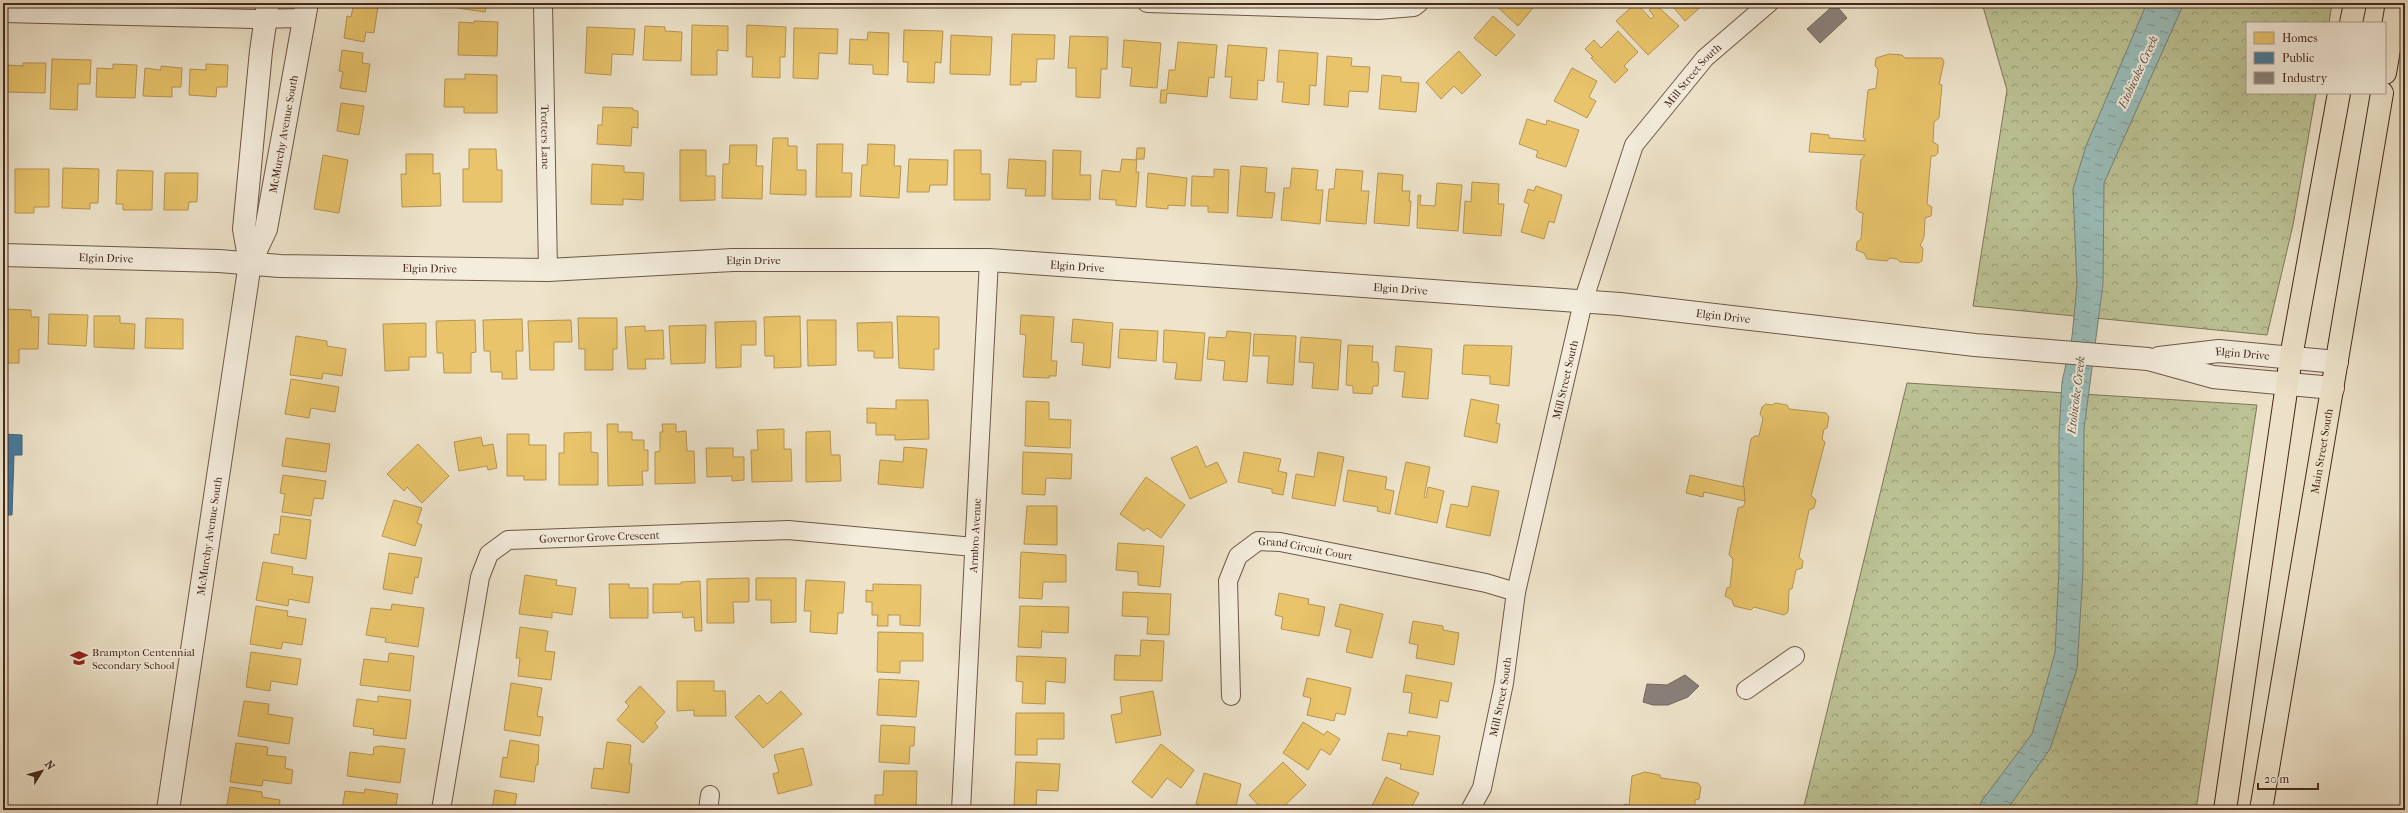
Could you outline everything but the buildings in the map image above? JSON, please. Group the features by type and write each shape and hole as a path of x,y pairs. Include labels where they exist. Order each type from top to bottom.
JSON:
{"main road":[{"path":"2351,22 2355,3"},
{"path":"2386,67 2397,3"},
{"path":"2225,810 2291,357 2339,94"},
{"name":"Main Street South","path":"2261,810 2382,94"}],"street":[{"name":"Trotters Lane","path":"542,3 548,270"},
{"path":"1148,3 1378,10 1414,7 1420,3"},
{"name":"Mill Street South","path":"1470,810 1482,788 1504,683 1516,592 1583,302 1634,145 1705,58 1770,3"},
{"path":"3,13 63,8 267,11 306,10"},
{"name":"McMurchy Avenue South","path":"168,810 250,263 266,229 306,10"},
{"name":"McMurchy Avenue South","path":"250,263 244,229 267,11"},
{"name":"Elgin Drive","path":"3,255 250,263 280,266 548,270 733,260 989,260 1583,302 1975,345 2148,359 2213,377 2333,388"},
{"name":"Armbro Avenue","path":"961,810 989,260"},
{"name":"Elgin Drive","path":"2148,359 2219,351 2337,362"},
{"name":"Governor Grove Crescent","path":"441,810 480,577 489,554 508,540 788,530 974,547"},
{"name":"Grand Circuit Court","path":"1231,696 1228,581 1238,556 1258,541 1280,542 1486,583 1516,592"},
{"path":"1746,690 1795,656"}],"green space":[{"path":"1982,3 2332,3 2329,22 2246,22 2246,94 2316,94 2293,225 2267,335 1973,306 2007,90"},
{"path":"1907,383 2257,405 2196,810 1803,810"}],"water":[{"name":"Etobicoke Creek","path":"2147,3 2184,3 2104,183 2103,284 2084,429 2083,571 2077,669 2050,749 2011,804 2010,810 1979,810 1981,802 2032,734 2055,653 2059,569 2059,434 2062,382 2072,337 2077,285 2073,189 2086,146"}],"place":[{"name":"Brampton Centennial Secondary School","path":"79,658"}]}
